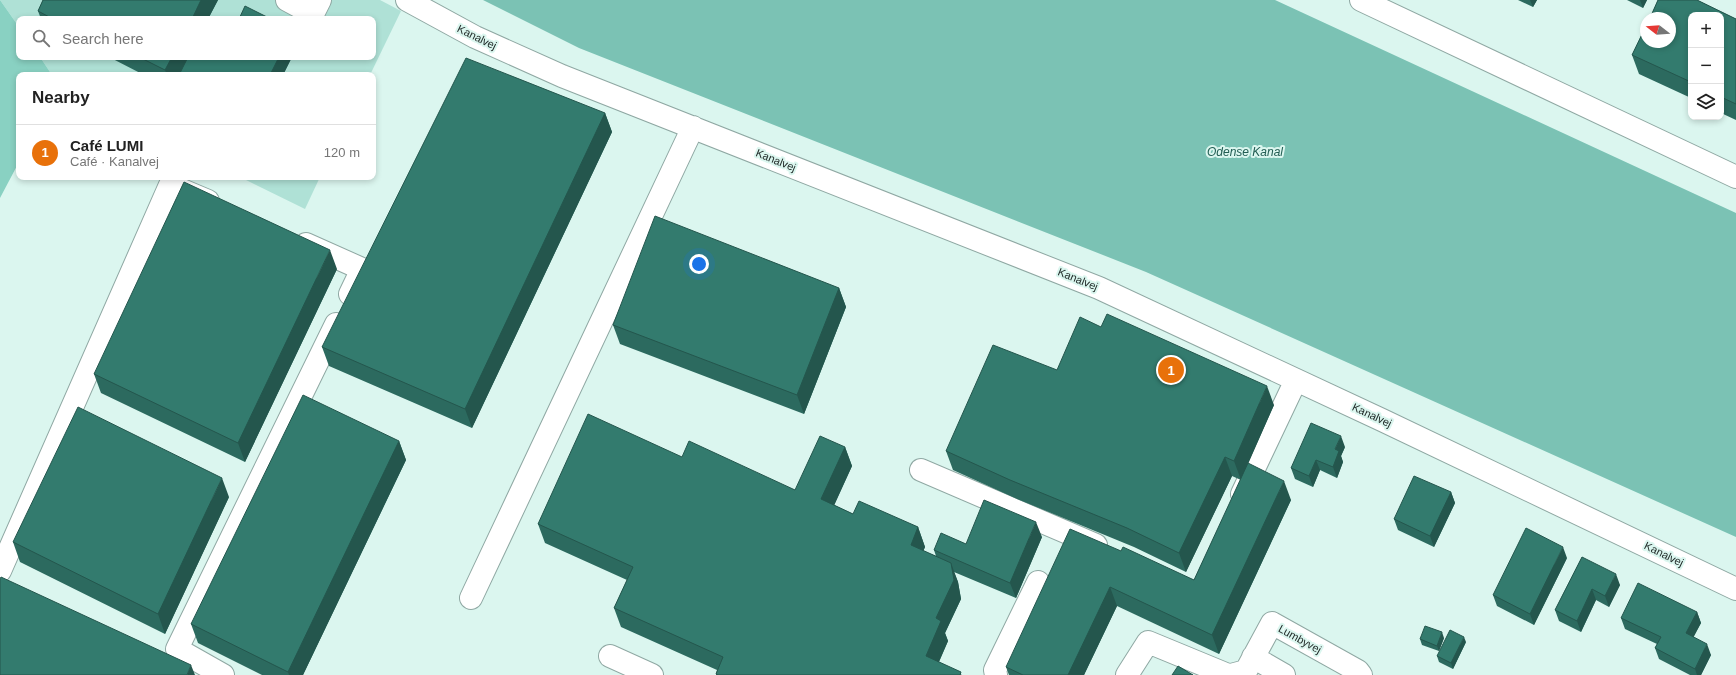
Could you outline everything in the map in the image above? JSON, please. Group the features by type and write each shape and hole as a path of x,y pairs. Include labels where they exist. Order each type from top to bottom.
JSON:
{"street":[{"path":"286,0 313,14 320,0"},
{"name":"Kanalvej","path":"407,0 475,37 562,76 1099,288 1736,588"},
{"path":"1361,0 1736,177"},
{"path":"471,598 693,127"},
{"path":"0,571 170,185 227,210"},
{"path":"223,675 177,649 362,269 291,238"},
{"path":"1232,512 1247,485 1296,380"},
{"path":"921,470 1112,551"},
{"path":"996,675 994,670 1038,582"},
{"name":"Lumbyvej","path":"1231,675 1246,671 1272,623 1361,675"},
{"path":"1127,675 1148,642 1228,675"},
{"path":"610,656 652,675"},
{"path":"1253,657 1284,675"}],"shaded area":[{"path":"0,0 380,0 401,11 371,72 50,72 42,60 376,60 376,16 16,16 16,23"},
{"path":"0,0 16,23 16,60 42,60 50,72 16,72 16,168 0,198"},
{"path":"246,180 319,180 305,209"}],"water":[{"name":"Odense Kanal","path":"483,0 1275,0 1736,213 1736,537 1146,272 579,48"}],"building":[{"path":"43,0 201,0 193,16 47,16 38,11"},
{"path":"1658,0 1697,0 1722,12 1688,12 1688,81 1632,55 1640,38 1640,48 1676,48 1676,12 1653,12"},
{"path":"245,6 265,16 240,16"},
{"path":"1724,13 1736,19 1736,104 1724,98"},
{"path":"466,58 605,113 465,409 322,347"},
{"path":"145,60 170,60 165,70"},
{"path":"186,60 278,60 272,72 180,72"},
{"path":"184,182 330,250 238,443 94,374"},
{"path":"655,216 839,288 797,395 613,325"},
{"path":"1107,314 1267,386 1234,461 1225,457 1179,553 1127,528 1010,480 946,451 993,345 1057,370 1080,317 1101,327"},
{"path":"303,395 399,441 288,672 191,624"},
{"path":"78,407 222,478 158,614 13,542"},
{"path":"588,414 682,457 689,441 795,490 820,436 845,447 821,499 853,514 859,501 918,527 911,545 951,563 954,580 936,618 941,621 926,656 961,672 960,675 718,675 716,674 723,657 614,608 633,567 538,524"},
{"path":"1311,423 1341,436 1335,449 1339,451 1333,467 1316,460 1309,476 1291,468"},
{"path":"1248,463 1284,481 1212,635 1110,587 1068,675 1023,675 1006,667 1070,529 1121,551 1123,547 1194,580"},
{"path":"1414,476 1451,492 1430,536 1394,519"},
{"path":"984,500 1036,522 1010,583 934,550 941,533 966,544"},
{"path":"1526,528 1563,547 1530,614 1493,595"},
{"path":"1582,557 1616,574 1605,596 1592,589 1577,621 1555,610"},
{"path":"1,577 191,665 187,675 0,675"},
{"path":"1638,583 1697,612 1686,633 1707,644 1695,669 1655,648 1661,637 1621,618"},
{"path":"1425,626 1442,632 1437,646 1420,639"},
{"path":"1450,630 1464,637 1451,663 1437,656"},
{"path":"1178,666 1193,675 1172,675"}],"place":[{"name":"Café LUMI","path":"1171,370"}]}
